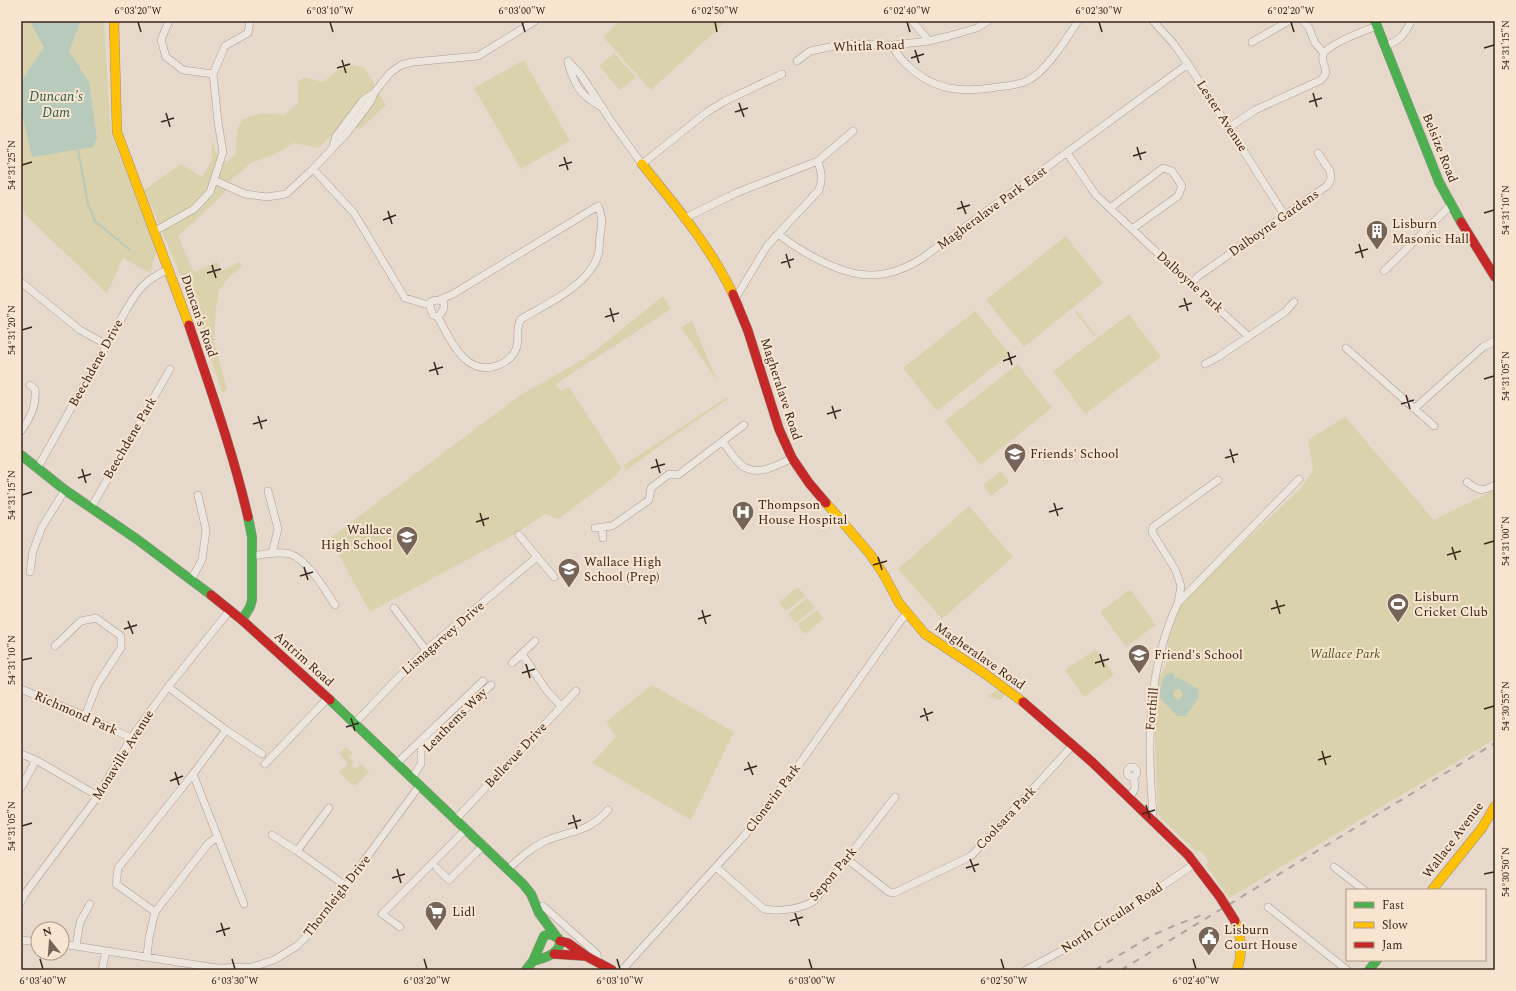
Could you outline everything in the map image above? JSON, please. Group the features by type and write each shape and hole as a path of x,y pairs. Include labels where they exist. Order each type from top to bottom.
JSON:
{"street":[{"name":"Duncan's Road","path":"114,21 117,132 123,152 155,231 194,338 236,469 252,536 252,600 250,607 242,620"},
{"path":"169,21 161,40 166,57 183,70 214,74"},
{"path":"155,231 194,209 210,192 223,152 218,122 214,74 225,46 248,33 250,21"},
{"path":"214,180 245,194 267,197 286,194 313,169 351,127 371,101 374,93 390,73 401,65 413,62 478,56 534,21"},
{"path":"912,21 929,41"},
{"name":"Whitla Road","path":"797,61 810,50 845,44 893,45 929,41 977,28 988,21"},
{"path":"893,45 900,58 916,73 930,81 954,89 981,90 1020,83 1033,77 1046,65 1078,21"},
{"name":"Lester Avenue","path":"1153,21 1173,43 1188,64 1230,127 1285,216"},
{"path":"1252,42 1289,21"},
{"path":"1303,21 1309,28 1315,42 1324,53"},
{"path":"1385,46 1399,40 1411,21"},
{"path":"1230,127 1255,110 1321,80 1327,71 1322,60 1324,53 1335,44 1376,24"},
{"name":"Belsize Road","path":"1376,24 1431,165 1451,205 1494,271"},
{"name":"Magheralave Road","path":"601,108 597,90 585,72 568,60 573,80 586,98 601,108 642,164 685,218 714,259 735,299 753,345 779,429 792,458 809,483 870,554 884,575 898,603 930,638 984,673 1024,702 1074,745 1130,797 1196,863 1220,897 1239,930 1242,948 1237,970"},
{"name":"Magheralave Park East","path":"778,234 796,247 830,265 857,273 871,275 897,271 908,267 1188,64"},
{"path":"642,164 707,112 782,74"},
{"path":"685,218 736,193 818,160 853,131"},
{"name":"Dalboyne Park","path":"1067,153 1096,195 1248,336"},
{"name":"Dalboyne Gardens","path":"1192,284 1197,277 1328,185 1332,178 1330,171 1318,153"},
{"path":"735,299 745,285 763,253 778,234 819,190 822,174 818,160"},
{"path":"1110,208 1163,168 1172,171 1182,186 1178,196 1132,230"},
{"path":"313,169 354,213 405,298 425,304 429,304 433,300 439,300 453,294 598,206 602,215 602,222 598,254 592,267 584,278 568,291 521,319 518,324 517,348 506,362 493,368 476,367 457,351 438,317 433,315 429,304"},
{"path":"1384,271 1451,205"},
{"name":"Beechdene Drive","path":"38,470 139,289 146,282 169,269"},
{"path":"21,282 80,330 107,345"},
{"path":"438,317 444,309 443,302 439,300"},
{"path":"1205,364 1218,358 1285,312 1294,302"},
{"path":"1414,408 1483,347 1495,341"},
{"path":"1346,348 1434,426"},
{"name":"Beechdene Park","path":"91,508 170,369"},
{"path":"21,431 30,416 36,397 35,389 30,385"},
{"path":"603,538 598,528 612,526 648,500 652,488 668,474 678,475 744,425"},
{"path":"723,442 741,464 750,470 759,471 776,466 792,458"},
{"name":"Antrim Road","path":"21,455 65,490 138,540 192,580 242,620 328,698 508,869 527,889 558,938 610,970"},
{"name":"Forthill","path":"1178,603 1299,479"},
{"name":"Forthill","path":"1152,818 1150,741 1154,683 1169,622 1178,603 1181,586 1176,570 1152,532 1153,527 1218,480"},
{"path":"1467,482 1480,490 1485,490 1495,485"},
{"path":"30,572 33,551 42,527 65,490"},
{"path":"268,492 278,529 272,553"},
{"path":"192,580 202,560 206,530 198,495"},
{"path":"519,535 554,577"},
{"path":"253,556 272,553 291,554 307,564 335,605"},
{"name":"Lisnagarvey Drive","path":"354,724 426,650 537,558"},
{"path":"394,608 426,650"},
{"name":"Monaville Avenue","path":"21,902 24,895 98,796 131,738 168,687 230,610"},
{"name":"Clonevin Park","path":"622,970 717,868 744,836 793,773 907,613"},
{"path":"55,646 81,621 96,618 121,636 121,648 97,685 85,716"},
{"path":"512,663 535,641"},
{"path":"522,654 547,691 561,706"},
{"path":"396,764 483,681"},
{"name":"Leathems Way","path":"412,778 421,764 421,750 491,685"},
{"path":"168,687 226,730 262,754"},
{"name":"Richmond Park","path":"21,689 85,716 131,738"},
{"name":"Bellevue Drive","path":"456,819 576,691"},
{"path":"264,764 328,698"},
{"path":"155,912 116,884 118,868 226,730"},
{"name":"Coolsara Park","path":"847,859 889,892 894,893 969,857 1074,745"},
{"path":"21,754 36,760 98,796"},
{"path":"21,788 36,760"},
{"path":"193,774 244,904"},
{"path":"1130,797 1136,786 1133,776"},
{"name":"Thornleigh Drive","path":"70,945 216,968 252,967 274,960 297,946 313,930 420,785"},
{"name":"Sepon Park","path":"717,868 764,909 771,910 804,907 814,901 894,797"},
{"name":"Wallace Avenue","path":"1433,889 1482,828 1495,806"},
{"path":"297,851 329,808"},
{"path":"508,869 526,852 563,834 577,832 588,827 608,810"},
{"path":"400,927 382,914 466,829"},
{"path":"272,835 346,886"},
{"path":"147,956 149,938 155,912 208,844 217,837"},
{"path":"437,868 449,880 484,845"},
{"name":"North Circular Road","path":"1026,970 1085,938 1196,863"},
{"path":"1334,867 1363,889"},
{"path":"76,946 80,922 90,904"},
{"path":"1268,907 1347,970"},
{"path":"541,910 568,928 597,954 598,962"},
{"name":"Antrim Road","path":"540,943 541,910"},
{"path":"558,938 568,928"},
{"path":"526,970 533,961 542,938 550,934 558,938"},
{"path":"533,961 552,954 560,948 558,938"},
{"path":"540,943 545,952 552,954"},
{"path":"102,970 106,950"},
{"name":"Antrim Road","path":"552,954 586,956"},
{"path":"1369,970 1376,961"}],"green space":[{"path":"21,21 29,21 44,47 21,82"},
{"path":"78,21 104,21 111,134 157,250 150,273 123,258 107,294 25,214 21,204 21,108 32,156 97,138 89,82 69,51 80,24"},
{"path":"620,21 727,21 651,90 603,37"},
{"path":"614,53 636,77 620,90 599,66"},
{"path":"524,60 570,141 521,169 474,88"},
{"path":"346,64 365,68 386,105 360,129 343,123 319,148 294,143 275,154 251,163 232,179 223,195 178,236 194,272 217,262 222,271 239,262 242,267 232,274 219,290 214,341 227,389 222,393 195,311 144,190 181,164 202,177 212,160 212,140 216,152 226,163 236,153 237,129 243,119 264,113 283,115 298,104 298,82 304,77 323,82"},
{"path":"1066,236 1103,283 1024,347 986,300"},
{"path":"663,296 671,309 556,384 561,391 569,387 621,467 616,476 558,519 545,514 515,534 370,612 330,538 522,394 586,358"},
{"path":"975,311 1010,354 937,411 903,368"},
{"path":"1077,311 1096,335 1094,336 1075,312"},
{"path":"1129,314 1161,357 1085,414 1053,371"},
{"path":"692,321 715,376 717,381 681,327"},
{"path":"1018,364 1052,408 980,465 945,421"},
{"path":"727,397 728,399 625,471 624,465"},
{"name":"Wallace Park","path":"1345,417 1434,520 1495,490 1495,739 1229,898 1206,865 1208,861 1204,855 1197,850 1195,851 1158,814 1154,726 1156,685 1169,659 1167,642 1171,623 1180,604 1301,488 1313,471 1308,440"},
{"path":"1001,471 1009,482 991,496 983,485"},
{"path":"969,506 1013,557 942,619 898,569"},
{"path":"798,587 805,596 786,611 779,602"},
{"path":"1130,589 1156,625 1126,647 1100,612"},
{"path":"807,598 815,607 796,623 788,614"},
{"path":"817,610 824,619 805,634 797,625"},
{"path":"1096,649 1114,675 1084,697 1065,670"},
{"path":"652,685 734,732 691,820 592,763 616,737 606,722"},
{"path":"999,689 1005,695 1001,700 987,696"},
{"path":"346,747 353,753 349,757 354,762 351,765 355,769 361,764 369,772 355,786 339,772 348,764 339,753"}],"water":[{"name":"Duncan's Dam","path":"29,21 78,21 80,24 69,51 89,82 97,138 93,147 32,157 21,108 21,82 44,47"},
{"path":"1171,673 1175,675 1174,677 1176,679 1177,677 1198,689 1199,696 1186,716 1177,716 1160,698 1160,690 1163,680","holes":["1175,690 1181,690 1183,694 1182,697 1176,699 1173,695"]}],"waterway":[{"path":"78,150 88,204 95,221 130,250"}],"railway":[{"path":"1121,970 1495,743"},
{"path":"1095,970 1151,936 1202,915"}],"traffic: fast":[{"path":"1375,21 1439,182 1461,222"},
{"path":"21,455 65,490 138,540 211,595"},
{"path":"242,620 250,607 252,600 252,537 248,517"},
{"path":"330,700 523,884 531,894 539,913 556,936"},
{"path":"526,970 533,961 544,936 550,934 558,938 560,943 559,947 553,953 533,961"},
{"path":"1369,970 1376,961"}],"traffic: slow":[{"path":"114,21 117,132 189,325"},
{"path":"642,164 703,243 714,259 733,294"},
{"path":"826,503 870,554 884,575 899,603 925,634 984,673 1023,702"},
{"path":"1433,889 1482,828 1495,806"},
{"path":"1235,921 1241,946 1237,970"}],"traffic: jam":[{"path":"1461,222 1495,277"},
{"path":"733,294 748,331 779,429 792,458 809,483 826,503"},
{"path":"189,325 228,444 248,517"},
{"path":"211,595 242,620 330,700"},
{"path":"1023,702 1092,762 1188,855 1220,897"},
{"path":"1220,897 1235,921"},
{"path":"560,941 568,943 586,956 612,970"},
{"path":"554,954 585,956"}],"place":[{"name":"Lisburn Masonic Hall","path":"1377,250"},
{"name":"Friends' School","path":"1015,474"},
{"name":"Thompson House Hospital","path":"743,532"},
{"name":"Wallace High School","path":"407,556"},
{"name":"Wallace High School (Prep)","path":"569,588"},
{"name":"Lisburn Cricket Club","path":"1398,624"},
{"name":"Friend's School","path":"1139,674"},
{"name":"Lidl","path":"436,932"},
{"name":"Lisburn Court House","path":"1209,956"}]}
